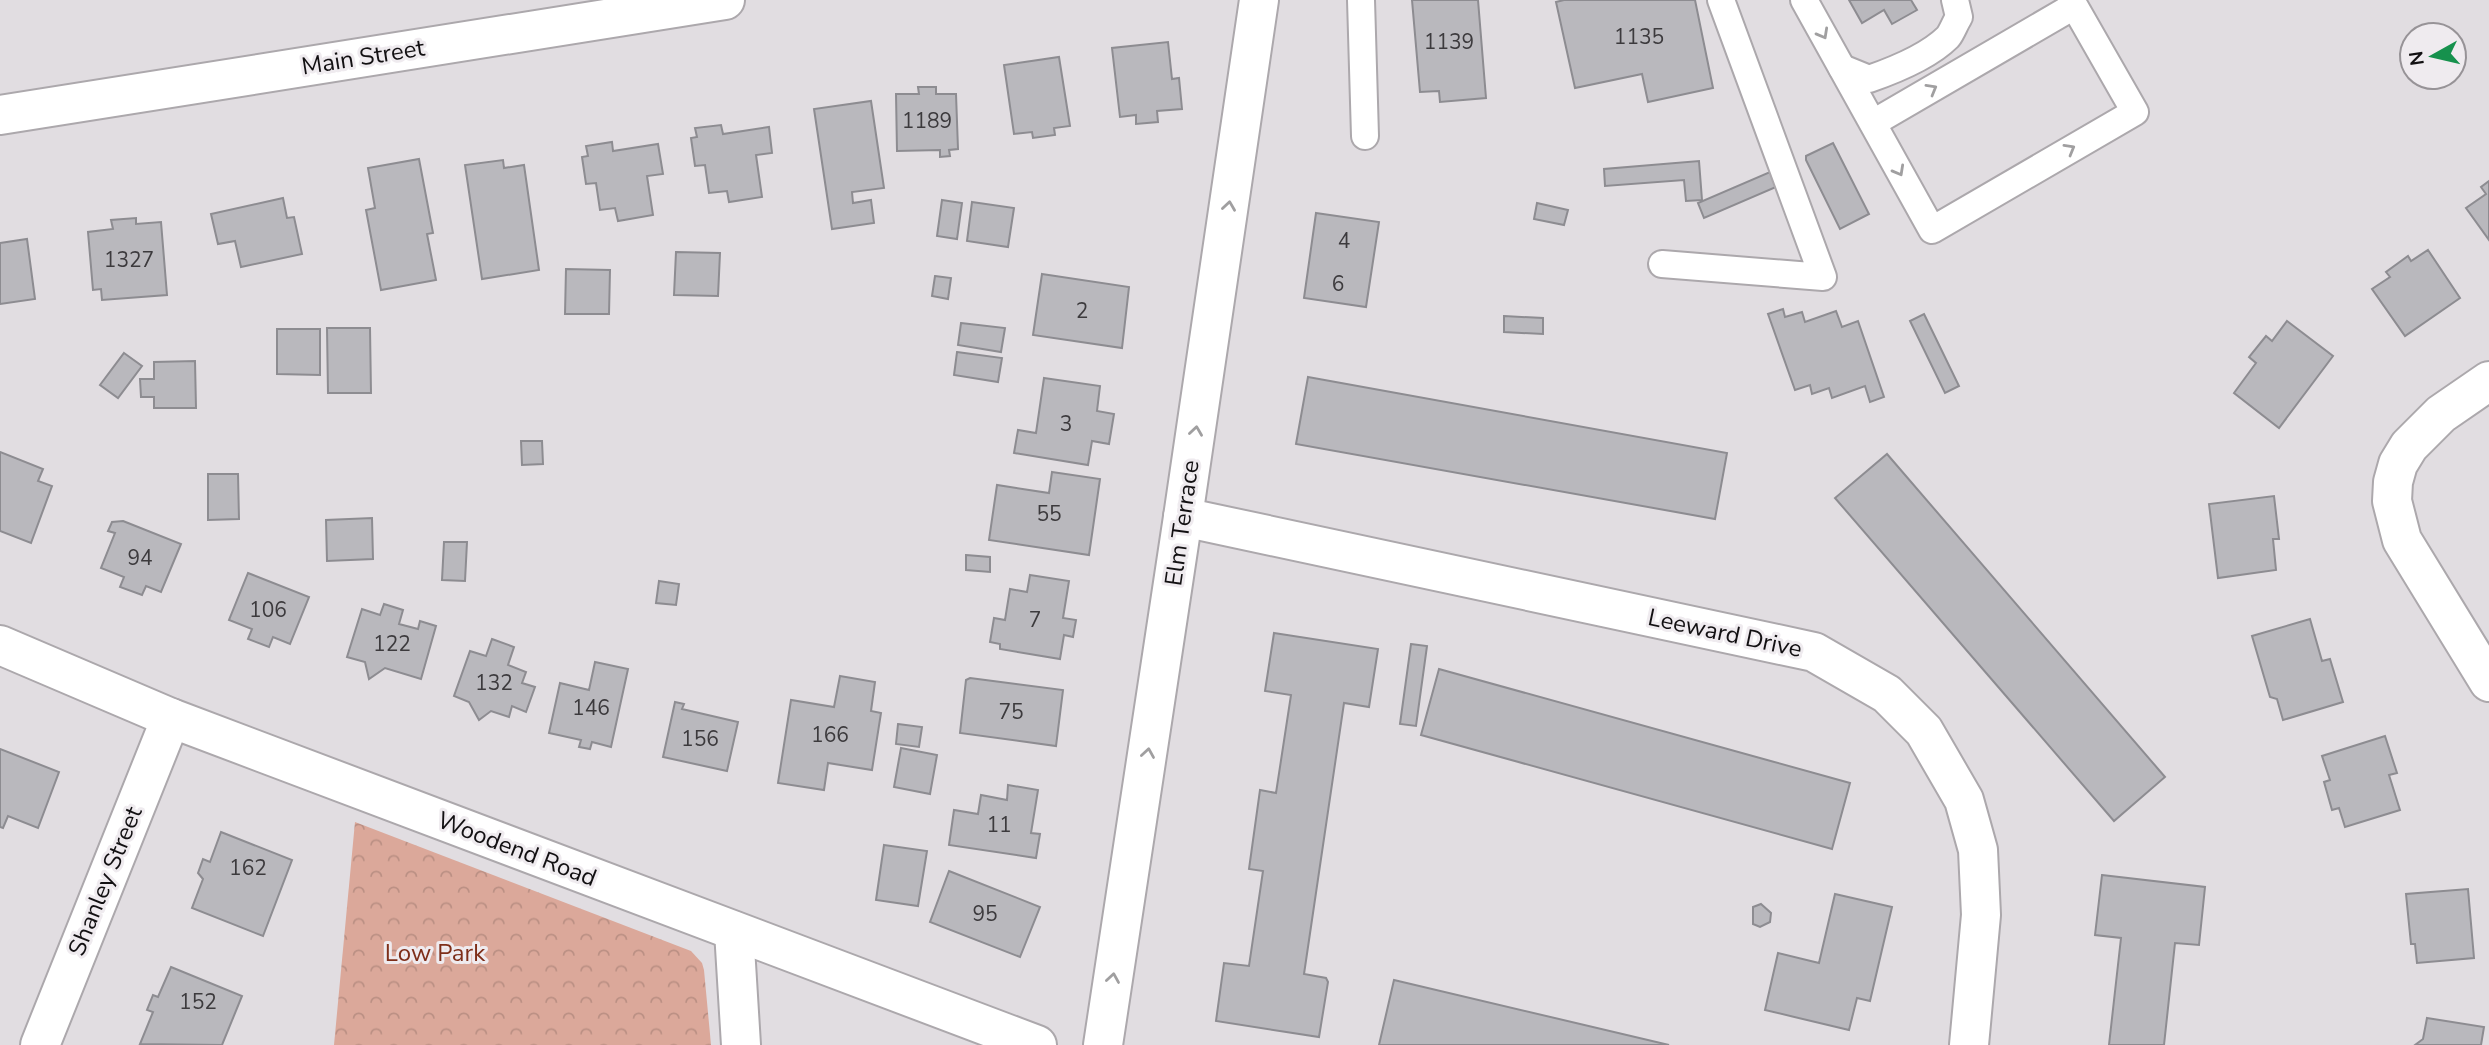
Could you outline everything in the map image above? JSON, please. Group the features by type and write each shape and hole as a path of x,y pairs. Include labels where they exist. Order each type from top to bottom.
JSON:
{"street":[{"name":"Main Street","path":"0,115 725,0"},
{"name":"Elm Terrace","path":"1102,1045 1259,0"},
{"path":"2489,381 2441,414 2409,446 2398,464 2392,501 2402,540 2489,682"},
{"name":"Leeward Drive","path":"1183,517 1814,652 1887,694 1924,731 1964,800 1978,850 1981,915 1969,1045"},
{"name":"Woodend Road","path":"0,645 171,718 1037,1045"},
{"name":"Shanley Street","path":"40,1045 171,718"},
{"path":"734,931 741,1045"}],"lane":[{"path":"1361,0 1365,136"},
{"path":"1662,264 1823,277 1721,0"},
{"path":"1804,0 1931,230 2135,112 2072,3 1873,123"},
{"path":"1842,68 1869,79 1929,51 1949,36 1959,17 1955,0"}],"green space":[{"name":"Low Park","path":"355,822 691,951 702,963 704,970 711,1045 334,1045"}],"building":[{"path":"1412,0 1478,0 1486,98 1440,102 1439,91 1420,92"},
{"path":"1695,0 1713,88 1648,102 1642,74 1575,88 1556,2"},
{"path":"1849,0 1911,0 1917,10 1892,24 1884,10 1862,23"},
{"path":"1168,42 1172,79 1179,78 1182,109 1157,111 1158,122 1136,124 1136,115 1120,117 1112,48"},
{"path":"1059,57 1070,126 1054,128 1055,135 1033,138 1032,132 1014,134 1004,65"},
{"path":"918,87 936,87 936,94 956,94 958,149 949,150 950,156 940,157 940,150 897,151 896,94 919,94"},
{"path":"871,101 884,188 852,192 853,203 871,200 874,223 832,229 814,109"},
{"path":"721,125 723,134 769,127 772,153 756,155 762,197 729,202 727,191 709,193 705,165 695,166 691,138 697,137 695,128"},
{"path":"612,142 613,151 658,144 663,174 647,176 653,215 618,221 615,208 600,210 596,183 586,184 582,157 588,156 586,146"},
{"path":"1833,143 1869,214 1840,229 1806,160 1806,156"},
{"path":"419,159 433,233 427,234 436,280 381,290 366,210 375,208 368,168"},
{"path":"503,160 504,168 524,165 539,270 482,279 465,165"},
{"path":"1699,161 1702,200 1686,201 1684,180 1605,186 1604,169"},
{"path":"1770,172 1776,187 1704,218 1698,203"},
{"path":"2489,181 2489,240 2466,208 2486,194 2481,187"},
{"path":"283,198 287,218 294,217 302,254 241,267 235,241 218,244 211,214"},
{"path":"942,200 962,203 957,239 937,236"},
{"path":"972,202 1014,208 1008,247 967,241"},
{"path":"1537,203 1568,210 1564,225 1534,219"},
{"path":"1316,213 1379,222 1366,307 1304,298"},
{"path":"136,218 136,224 161,222 167,295 102,300 101,289 93,290 88,232 113,229 111,220"},
{"path":"27,239 35,299 0,304 0,243"},
{"path":"2428,250 2460,298 2405,336 2372,289 2390,277 2386,272 2408,256 2411,261"},
{"path":"676,252 720,253 718,296 674,295"},
{"path":"566,269 610,270 609,314 565,314"},
{"path":"1042,274 1129,287 1122,348 1033,335"},
{"path":"935,276 951,278 948,299 932,296"},
{"path":"1783,309 1785,317 1802,312 1805,322 1836,311 1842,327 1858,321 1884,397 1870,402 1865,386 1832,398 1829,388 1812,394 1810,385 1795,390 1768,314"},
{"path":"1924,314 1959,386 1945,393 1910,321"},
{"path":"1504,316 1543,318 1543,334 1504,332"},
{"path":"2287,321 2333,356 2279,428 2234,393 2256,363 2249,357 2266,336 2272,341"},
{"path":"961,323 1005,328 1001,352 958,345"},
{"path":"327,328 370,328 371,393 328,393"},
{"path":"277,329 320,329 320,375 277,374"},
{"path":"957,352 1002,358 998,382 954,375"},
{"path":"124,353 142,366 118,398 100,385"},
{"path":"195,361 196,408 154,408 154,397 141,397 140,379 154,379 154,362"},
{"path":"1308,377 1727,453 1715,519 1296,444"},
{"path":"1044,378 1100,386 1097,411 1114,414 1109,444 1092,441 1088,465 1014,453 1018,430 1036,433"},
{"path":"521,441 542,441 543,464 522,465"},
{"path":"0,452 43,469 38,481 52,486 31,543 0,531"},
{"path":"1887,454 2165,777 2114,821 1835,498"},
{"path":"1052,472 1100,479 1089,555 989,540 997,485 1049,493"},
{"path":"208,474 238,474 239,519 208,520"},
{"path":"2274,496 2279,539 2273,539 2276,570 2218,578 2209,504"},
{"path":"372,518 373,559 327,561 326,520"},
{"path":"123,521 181,544 161,592 146,586 142,595 120,587 124,577 101,568 115,533 108,531 112,522"},
{"path":"444,542 467,542 465,581 442,580"},
{"path":"966,555 990,557 990,572 966,570"},
{"path":"248,573 309,597 290,644 273,637 269,647 248,639 252,629 229,620"},
{"path":"1030,575 1069,581 1063,618 1076,620 1073,637 1064,635 1060,659 1000,649 1000,644 990,642 994,618 1005,620 1010,589 1027,592"},
{"path":"659,581 679,584 676,605 656,603"},
{"path":"384,604 403,610 399,624 418,629 420,621 436,626 421,679 385,668 369,679 365,662 347,657 362,609 380,615"},
{"path":"2310,619 2322,661 2330,659 2343,702 2283,720 2277,699 2270,697 2252,636"},
{"path":"1274,633 1378,649 1369,707 1344,703 1304,974 1326,978 1328,982 1319,1037 1216,1021 1224,963 1249,966 1263,871 1249,869 1260,790 1276,793 1291,695 1265,691"},
{"path":"492,639 514,647 508,665 526,672 522,683 535,687 526,712 512,706 509,717 491,711 479,720 469,702 454,696 470,651 486,656"},
{"path":"1411,644 1427,646 1416,726 1400,724"},
{"path":"595,662 628,669 611,747 592,742 590,749 579,747 581,740 549,733 560,683 589,690"},
{"path":"1439,669 1850,783 1832,849 1421,735"},
{"path":"840,676 875,682 871,711 881,713 872,770 828,763 824,790 778,783 791,700 834,707"},
{"path":"970,678 1063,690 1056,746 960,733 966,680"},
{"path":"675,702 684,704 682,709 738,722 727,771 663,757"},
{"path":"898,724 922,727 919,747 896,744"},
{"path":"2385,736 2397,773 2389,775 2400,810 2345,827 2339,808 2332,810 2324,782 2330,780 2322,756"},
{"path":"901,748 937,755 930,794 894,787"},
{"path":"0,749 59,772 38,828 8,816 3,828 0,827"},
{"path":"1008,785 1038,790 1031,833 1040,834 1036,858 949,845 954,810 978,814 981,795 1007,800"},
{"path":"221,832 292,860 263,936 192,908 203,879 198,873 203,859 210,862"},
{"path":"884,845 927,851 918,906 876,900"},
{"path":"949,871 1040,907 1020,957 930,922"},
{"path":"2102,875 2205,887 2199,945 2175,943 2164,1045 2109,1045 2121,938 2095,935"},
{"path":"2468,889 2474,958 2417,963 2415,944 2411,944 2406,894"},
{"path":"1835,894 1892,907 1870,1001 1857,998 1849,1030 1765,1010 1778,953 1819,963"},
{"path":"1761,904 1771,913 1770,922 1760,927 1753,924 1753,907"},
{"path":"171,967 242,996 222,1045 140,1044 153,1012 147,1010 153,995 158,997"},
{"path":"1394,980 1669,1045 1379,1045"},
{"path":"2427,1018 2484,1027 2481,1045 2415,1045 2423,1039"}]}
